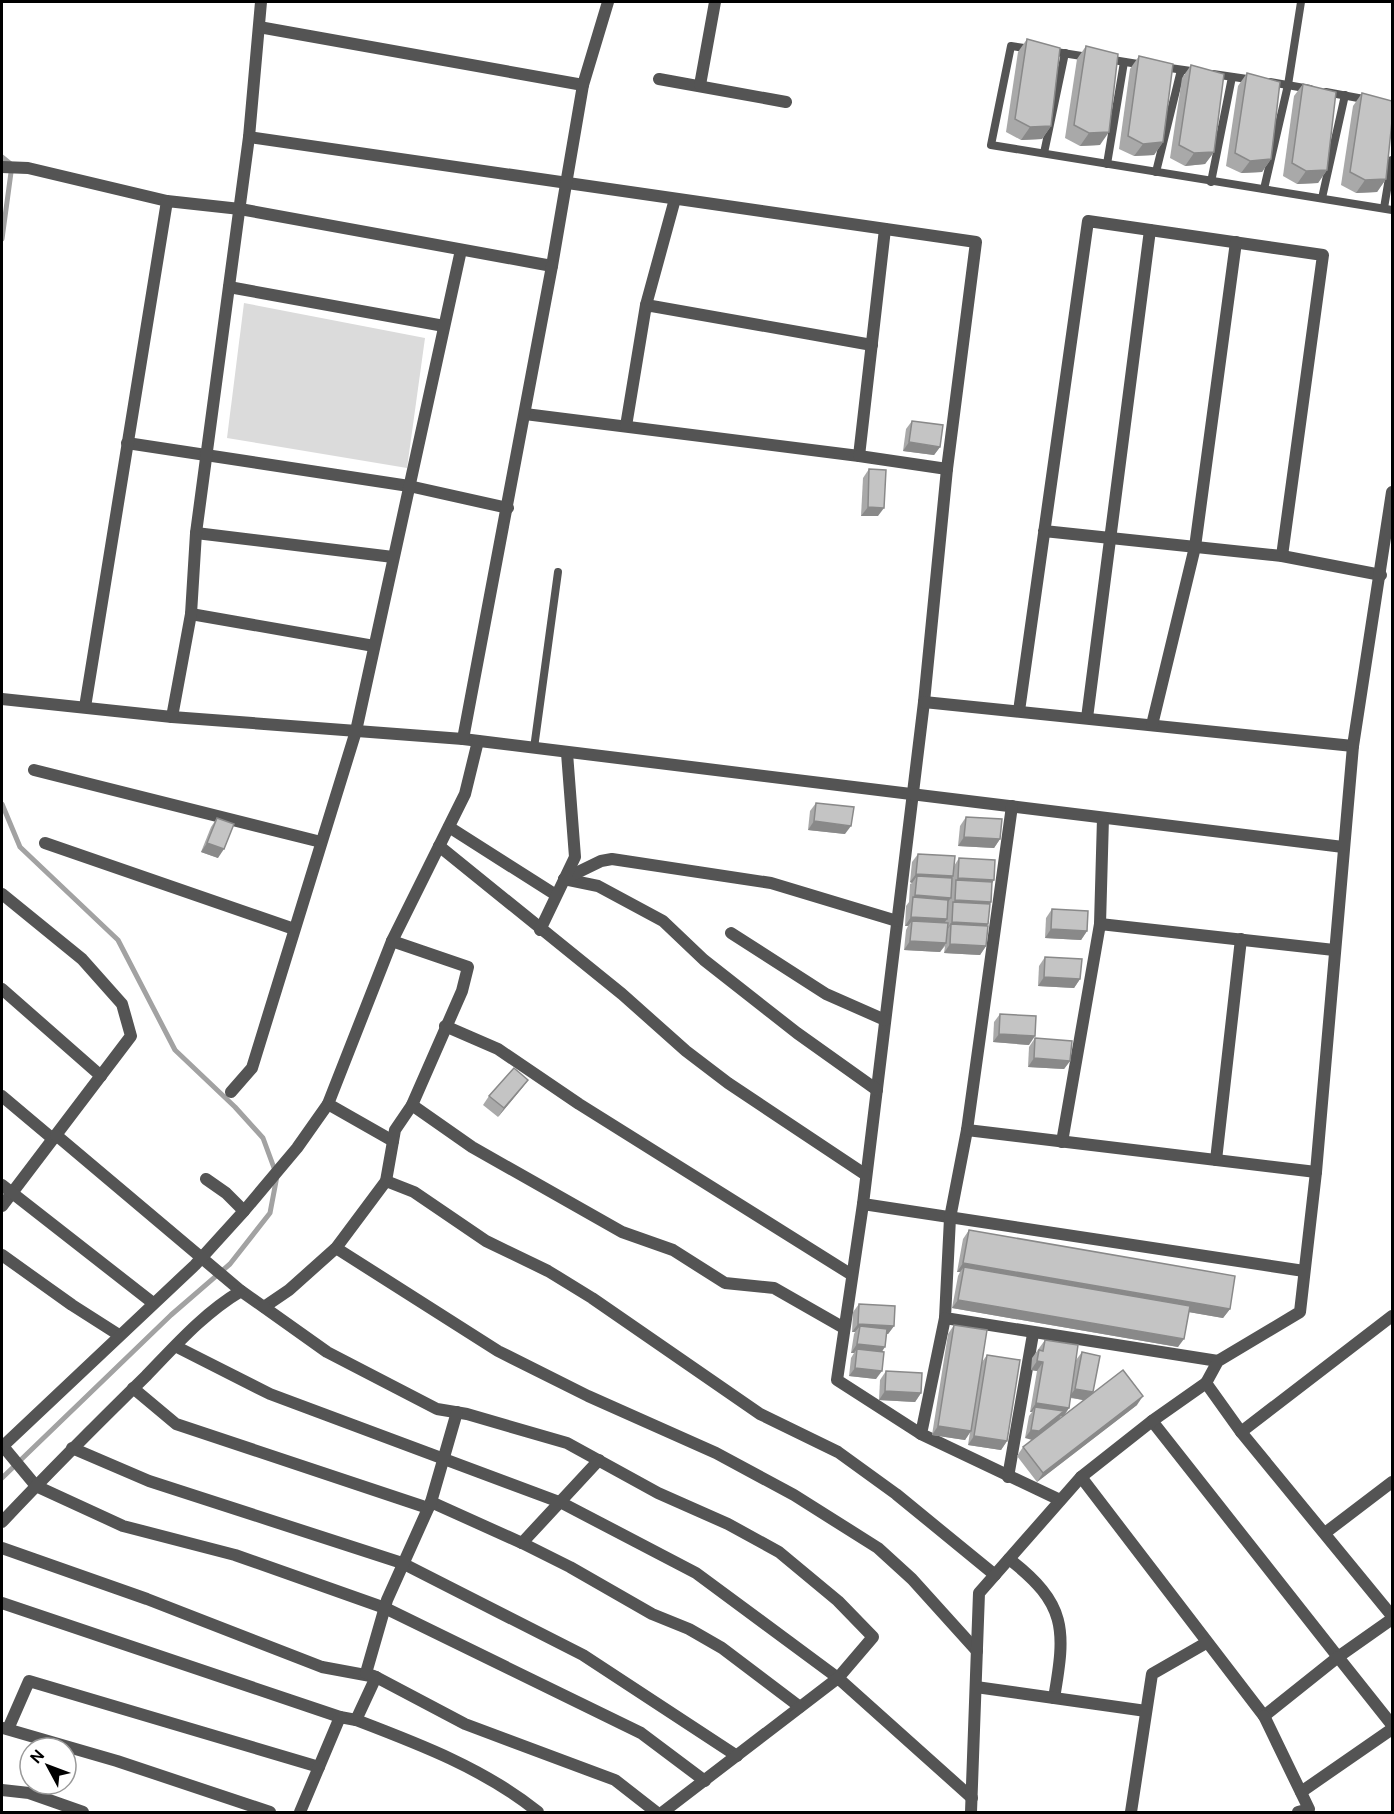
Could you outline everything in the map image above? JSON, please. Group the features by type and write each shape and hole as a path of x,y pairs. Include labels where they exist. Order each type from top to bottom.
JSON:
{"street":[{"path":"172,717 191,614 196,533 249,137 261,2"},
{"path":"463,739 508,508 583,85 608,2"},
{"path":"700,85 715,2"},
{"path":"259,27 583,85"},
{"path":"658,79 786,102"},
{"path":"249,137 976,242 947,469 924,702 877,1090 837,1380 921,1434 1060,1500"},
{"path":"2,167 28,168 167,201 240,209 552,266"},
{"path":"627,426 646,305 675,199"},
{"path":"85,707 167,201"},
{"path":"1019,711 1088,221 1323,255 1282,556"},
{"path":"859,456 885,229"},
{"path":"1087,718 1150,230"},
{"path":"1152,725 1195,547 1236,242"},
{"path":"231,1092 252,1068 356,731 461,250"},
{"path":"229,287 444,326"},
{"path":"646,305 872,345"},
{"path":"525,414 947,469"},
{"path":"127,443 409,486 508,508"},
{"path":"971,1812 980,1593 1081,1477 1152,1421 1206,1383 1218,1361 1300,1312 1316,1172 1353,746 1392,492"},
{"path":"1044,531 1282,556 1381,575"},
{"path":"196,533 393,556"},
{"path":"191,614 374,646"},
{"path":"2,699 172,717 463,739 1344,847"},
{"path":"924,702 1353,746"},
{"path":"478,741 465,794 392,941 328,1104 297,1148 202,1256 2,1446 36,1486 123,1526 235,1555 385,1608 640,1732 705,1780"},
{"path":"540,930 575,857 567,753"},
{"path":"34,770 321,842"},
{"path":"921,1434 945,1318 950,1218 967,1130 1012,806"},
{"path":"1062,1142 1100,924 1103,818"},
{"path":"449,827 556,895"},
{"path":"45,843 294,929"},
{"path":"439,846 728,1083 866,1175"},
{"path":"564,879 601,861 612,859 771,883 897,921"},
{"path":"564,879 598,886 663,921 704,960 797,1033 877,1090"},
{"path":"2,894 82,958 122,1004 131,1036 54,1137 7,1188 2,1206"},
{"path":"1100,924 1334,950"},
{"path":"731,933 826,994 885,1020"},
{"path":"1216,1160 1240,939"},
{"path":"264,1307 289,1290 336,1248 386,1181 395,1130 412,1105 462,991 468,967 392,941"},
{"path":"2,989 101,1076"},
{"path":"445,1026 498,1049 579,1104 852,1275"},
{"path":"2,1096 202,1256 241,1291 327,1353 437,1409 456,1412 567,1443 658,1493 728,1524 779,1552 838,1601 873,1637 838,1678 663,1812"},
{"path":"328,1104 393,1141"},
{"path":"412,1105 472,1147 622,1232 673,1250 725,1283 774,1288 844,1328"},
{"path":"967,1130 1316,1172"},
{"path":"206,1179 244,1210"},
{"path":"386,1181 414,1192 486,1241 548,1271 592,1298 760,1414 838,1452 905,1502 995,1575"},
{"path":"7,1188 153,1303"},
{"path":"863,1204 1304,1272"},
{"path":"336,1248 498,1351 588,1396 716,1453 794,1495 878,1548 912,1579 977,1651"},
{"path":"2,1255 119,1335"},
{"path":"2,1522 72,1448 216,1306 241,1291"},
{"path":"1241,1432 1392,1316"},
{"path":"945,1318 1033,1334 1218,1361"},
{"path":"1008,1477 1033,1334"},
{"path":"175,1346 270,1394 562,1503 696,1573 838,1678 972,1798"},
{"path":"1206,1383 1241,1432 1392,1617 1264,1716"},
{"path":"133,1388 176,1424 429,1505 522,1543 570,1567 652,1614 689,1629 722,1648 800,1707"},
{"path":"456,1412 429,1505 402,1563 385,1608 366,1673 465,1724 615,1780 656,1812"},
{"path":"1152,1421 1392,1727 1301,1792"},
{"path":"72,1448 148,1481 402,1563 583,1655 737,1756"},
{"path":"522,1543 562,1503 599,1460"},
{"path":"1081,1477 1264,1716 1309,1809 1298,1812"},
{"path":"1325,1533 1392,1482"},
{"path":"2,1548 147,1599 322,1667 376,1677"},
{"path":"1009,1559 1032,1578 1048,1597 1062,1628 1060,1663 1054,1698"},
{"path":"2,1603 340,1717 356,1720 461,1764 519,1797 538,1812"},
{"path":"1131,1812 1152,1674 1206,1643"},
{"path":"356,1720 376,1677"},
{"path":"270,1812 117,1761 5,1729 29,1681 319,1767"},
{"path":"976,1687 1146,1711"},
{"path":"300,1812 340,1717"},
{"path":"2,1790 29,1794 83,1812"}],"lane":[{"path":"1264,189 1287,85 1301,2"},
{"path":"1383,102 1287,85 1011,46 992,145 1388,209 1392,160"},
{"path":"1044,153 1065,53"},
{"path":"1107,164 1124,62"},
{"path":"1156,172 1181,70"},
{"path":"1211,182 1232,77"},
{"path":"1322,198 1345,96"},
{"path":"534,748 558,572"}],"shaded area":[{"path":"244,303 425,338 407,468 227,438"}],"building":[{"path":"1027,39 1060,48 1051,126 1030,127 1015,119"},
{"path":"1086,46 1118,54 1109,132 1089,133 1074,125"},
{"path":"1139,56 1173,64 1163,142 1143,144 1128,136"},
{"path":"1191,65 1224,74 1214,152 1194,153 1179,145"},
{"path":"1247,73 1280,82 1271,159 1250,161 1235,153"},
{"path":"1303,84 1336,92 1327,170 1306,171 1292,163"},
{"path":"1362,93 1392,101 1386,179 1365,180 1350,172"},
{"path":"912,421 943,425 940,447 909,442"},
{"path":"869,469 886,470 884,508 868,507"},
{"path":"816,803 854,807 851,826 814,821"},
{"path":"966,817 1002,819 1000,839 964,837"},
{"path":"217,818 234,824 224,849 207,843"},
{"path":"918,854 955,856 953,876 916,874"},
{"path":"959,858 995,860 994,880 958,878"},
{"path":"917,876 952,878 951,898 915,895"},
{"path":"956,880 992,882 991,902 955,900"},
{"path":"913,897 948,900 947,919 911,917"},
{"path":"953,902 990,904 988,924 952,922"},
{"path":"1052,909 1088,911 1087,931 1051,929"},
{"path":"912,921 948,923 946,943 910,941"},
{"path":"951,924 988,926 986,946 950,944"},
{"path":"1045,957 1082,959 1080,979 1044,977"},
{"path":"1000,1014 1036,1016 1035,1036 999,1034"},
{"path":"1035,1038 1072,1041 1070,1061 1034,1058"},
{"path":"514,1068 528,1080 504,1108 489,1096"},
{"path":"969,1230 1235,1276 1230,1309 963,1263"},
{"path":"964,1267 1190,1306 1184,1339 958,1300"},
{"path":"859,1304 895,1306 894,1326 858,1324"},
{"path":"954,1325 987,1330 971,1431 938,1426"},
{"path":"860,1326 887,1329 885,1347 857,1344"},
{"path":"1045,1340 1078,1345 1069,1408 1036,1403 1043,1362 1037,1361 1039,1350 1043,1351"},
{"path":"857,1349 884,1352 882,1371 855,1368"},
{"path":"1082,1352 1100,1356 1093,1392 1075,1389"},
{"path":"987,1355 1020,1360 1007,1441 974,1436"},
{"path":"1123,1370 1143,1396 1043,1473 1023,1447"},
{"path":"886,1371 922,1373 921,1393 885,1391"},
{"path":"1035,1407 1064,1411 1039,1431 1031,1430"}],"waterway":[{"path":"2,157 12,165 2,239"},
{"path":"2,804 20,847 118,940 175,1050 235,1107 263,1138 277,1176 270,1213 230,1264 171,1315 2,1478"}]}
